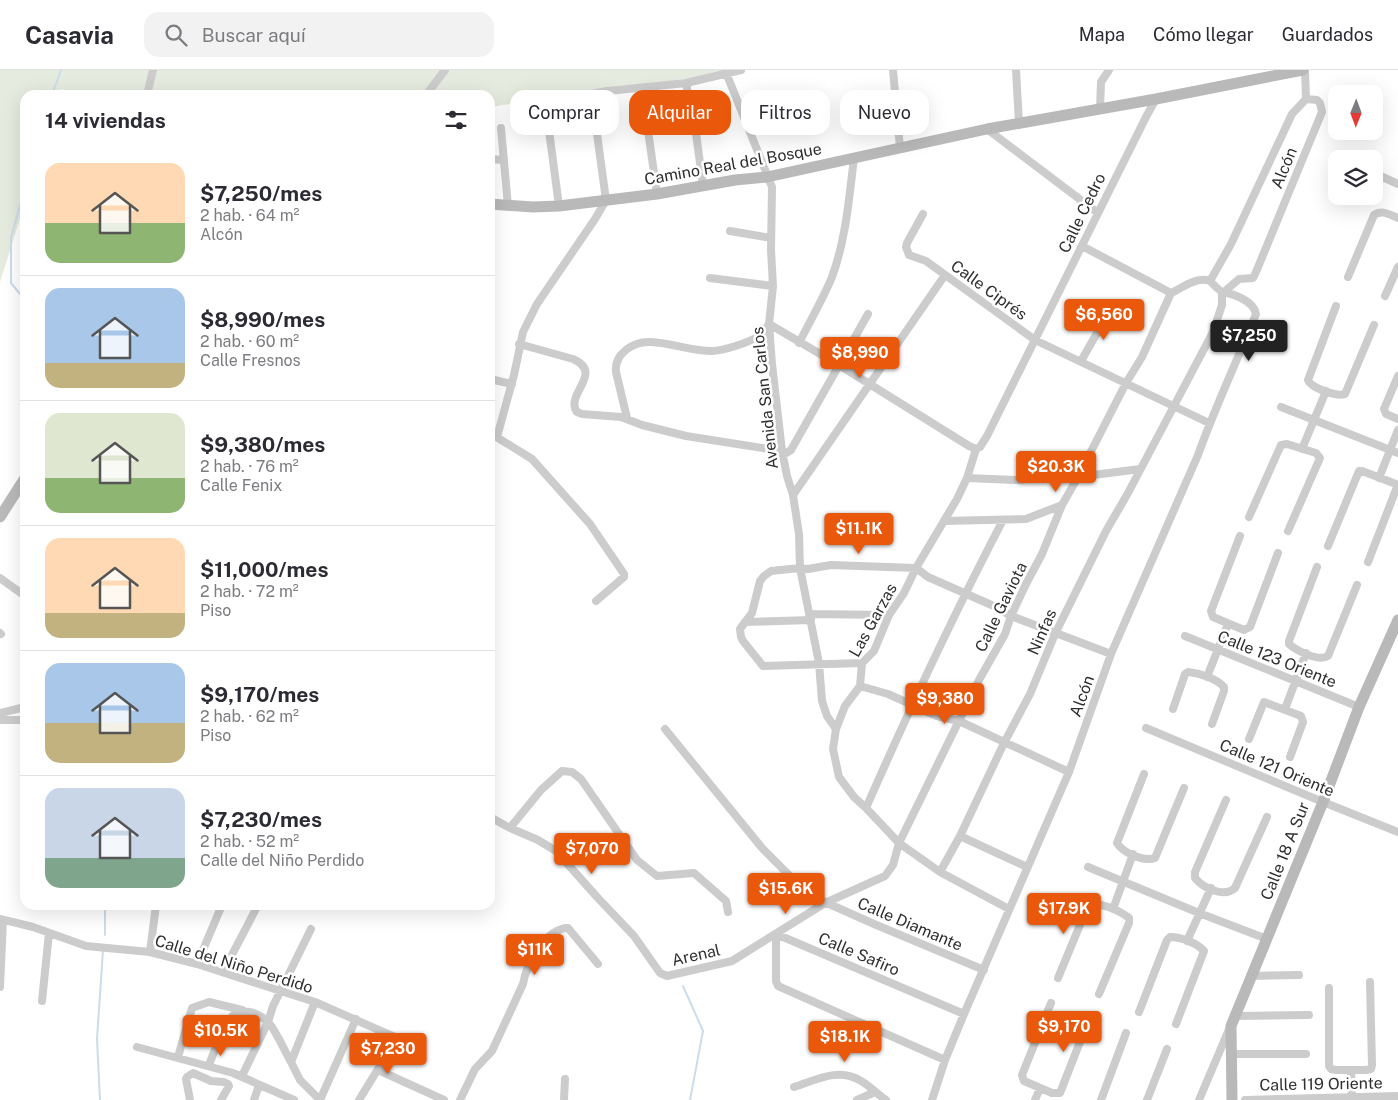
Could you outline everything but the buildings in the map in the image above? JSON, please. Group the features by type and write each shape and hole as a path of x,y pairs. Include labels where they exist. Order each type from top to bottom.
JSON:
{"street":[{"path":"149,90 153,70"},
{"path":"430,90 444,70"},
{"path":"619,91 686,82 741,70"},
{"path":"892,70 900,148"},
{"path":"1019,123 1016,70 1024,70"},
{"path":"1100,110 1101,82 1109,70"},
{"path":"1210,281 1230,244 1292,114 1306,99 1304,70"},
{"name":"Camino Real del Bosque","path":"495,205 533,207 559,206 656,194 735,180 767,177 987,129 1156,99 1267,74 1304,70"},
{"name":"Avenida San Carlos","path":"726,72 772,192 771,255 774,286 770,324 772,364 782,453 793,495 799,534 800,568 819,663 824,708 836,730"},
{"path":"686,82 696,133 703,186"},
{"path":"642,88 656,194"},
{"name":"Calle Cedro","path":"1035,340 1156,99"},
{"name":"Alcón","path":"1223,292 1239,279 1253,278 1256,272 1322,112 1320,103 1317,100 1306,99"},
{"path":"501,128 508,206"},
{"path":"987,129 1098,213"},
{"path":"550,135 559,206"},
{"path":"495,432 512,384 523,332 537,304 606,200 597,135"},
{"path":"799,343 827,288 838,259 854,158"},
{"path":"495,159 504,160"},
{"path":"1383,177 1398,184"},
{"path":"1348,277 1374,215 1382,212 1398,218"},
{"name":"Calle Ciprés","path":"923,214 906,247 910,255 926,261 1035,340 1209,423"},
{"path":"730,231 771,238"},
{"path":"1082,246 1171,293 1194,282 1206,279 1223,292"},
{"path":"1386,296 1398,268"},
{"path":"793,495 945,275"},
{"path":"710,278 774,286"},
{"name":"Alcón","path":"932,1100 945,1060 964,1014 1068,772 1111,654 1198,455 1209,423 1256,314 1250,303 1231,293 1223,292"},
{"name":"Ninfas","path":"940,872 960,836 1004,743 1030,694 1055,634 1106,530 1128,493 1214,332 1222,305 1223,292"},
{"name":"Calle Gaviota","path":"899,843 979,680 1006,634 1011,616 1042,554 1062,505 1126,383 1142,357 1171,293"},
{"path":"1336,306 1308,380 1310,384 1340,396 1345,394 1374,325"},
{"path":"1081,361 1109,312"},
{"path":"519,344 573,359 581,364 586,375 574,402 577,412 589,415 627,418 642,425 686,436 782,453 791,450 868,314"},
{"path":"627,418 615,365 622,353 631,348 652,342 681,348 716,351 753,339 762,334 770,324 968,446 976,448"},
{"path":"1214,332 1222,339 1244,345"},
{"name":"Las Garzas","path":"860,686 862,663 874,651 889,615 904,593 916,568 944,521 967,478 976,448 980,447 988,436 1035,340"},
{"path":"1398,376 1384,409 1386,414 1398,420"},
{"path":"495,380 512,384"},
{"path":"1302,448 1326,391"},
{"path":"1281,407 1394,452"},
{"path":"1379,478 1394,452 1398,430"},
{"path":"495,436 532,459 590,524 624,574 624,577 596,601"},
{"path":"1249,517 1281,445 1287,444 1316,453 1320,458 1288,532"},
{"path":"967,478 1015,480 1078,477 1140,469"},
{"path":"1328,546 1358,471 1396,484 1397,487 1368,562"},
{"path":"0,517 20,486"},
{"path":"1033,517 1062,505"},
{"path":"944,521 1003,520 1033,517 1056,519"},
{"path":"866,808 964,594 1003,520"},
{"path":"1240,536 1211,611 1213,617 1228,624 1244,630 1250,627 1278,553"},
{"path":"862,663 763,666 741,636 740,628 752,613 757,590 764,576 771,571 808,569 831,565 916,568 928,577 996,607 1011,616 1111,654"},
{"path":"1317,567 1289,641 1289,644 1306,653 1322,659 1328,656 1357,585"},
{"path":"0,578 20,592"},
{"path":"745,622 811,617 889,615"},
{"name":"Calle 18 A Sur","path":"1232,1100 1231,1054 1233,1021 1323,802 1359,707 1398,620"},
{"path":"1207,677 1228,624"},
{"name":"Calle 123 Oriente","path":"1185,636 1359,707"},
{"path":"1285,709 1306,653"},
{"path":"1173,710 1185,674 1188,672 1207,677 1224,686 1224,691 1212,724"},
{"path":"1009,909 940,872 899,843 854,797 839,777 833,749 836,730 845,706 860,686 888,694 937,716 959,721 1068,772"},
{"path":"1249,738 1264,702 1285,709 1302,718 1303,722 1290,757"},
{"path":"0,713 20,708"},
{"path":"0,720 20,720"},
{"name":"Calle Diamante","path":"665,728 762,848 809,895 984,970"},
{"name":"Calle 121 Oriente","path":"1146,728 1398,832"},
{"path":"510,828 541,790 562,771 572,772 581,779 637,860 657,876 694,872 726,901 728,912"},
{"path":"1144,774 1117,843 1120,848 1148,860 1154,858 1184,788"},
{"path":"1226,800 1196,872 1195,878 1198,882 1211,888 1224,893 1231,892 1235,888 1267,817"},
{"name":"Arenal","path":"495,820 538,840 556,851 634,936 660,973 667,976 732,960 825,903 885,876 892,866 899,843"},
{"path":"960,836 1027,867"},
{"path":"1112,909 1133,854"},
{"path":"1088,867 1267,939"},
{"path":"1187,941 1211,888"},
{"path":"1058,978 1087,908 1090,905 1096,905 1112,909 1129,918 1129,922 1099,994"},
{"path":"150,952 155,910"},
{"path":"197,964 220,910"},
{"path":"223,972 255,910"},
{"path":"0,987 1,920"},
{"name":"Calle del Niño Perdido","path":"1,920 33,927 86,946 150,952 197,964 315,1002 398,1038 378,1070"},
{"path":"460,1100 475,1069 492,1051 523,984 524,973 530,959 545,941 562,928 568,928 598,964"},
{"path":"242,1076 310,929"},
{"path":"42,1002 49,933"},
{"path":"776,934 776,981 778,986 945,1060"},
{"name":"Calle Safiro","path":"776,934 964,1014"},
{"path":"1139,1012 1167,940 1170,937 1176,937 1204,950 1176,1024"},
{"path":"1250,976 1299,974"},
{"path":"1329,988 1329,1066 1331,1069 1336,1070 1366,1070 1371,1069 1372,1064 1370,982"},
{"path":"178,1057 192,1008 208,1002 250,1012 268,1022 300,1080 320,1100 356,1019"},
{"path":"291,1062 315,1002"},
{"path":"1051,1003 1022,1075 1024,1081 1056,1094 1060,1093 1087,1024"},
{"path":"209,1065 229,1019 235,1013 242,1010"},
{"path":"1199,1100 1233,1021 1309,1015"},
{"path":"1101,1100 1126,1034"},
{"path":"137,1047 209,1065 242,1076 294,1100"},
{"path":"1147,1100 1167,1049"},
{"path":"1231,1054 1306,1054"},
{"path":"359,1100 378,1070 444,1100"},
{"path":"1351,1070 1352,1099"},
{"path":"190,1100 186,1079 194,1073 211,1081 228,1084 229,1086 221,1100"},
{"path":"794,1087 838,1074 847,1074 858,1079 886,1100"},
{"path":"564,1100 565,1079"},
{"path":"254,1100 259,1085"},
{"path":"1035,1100 1040,1088"},
{"path":"857,1100 875,1092"},
{"name":"Calle 119 Oriente","path":"1245,1100 1352,1099 1398,1096"}],"shaded area":[{"path":"0,70 732,70 731,72 607,90 510,90 510,104 495,106 495,90 20,90 20,219 0,282"}],"waterway":[{"path":"54,90 61,70"},
{"path":"20,205 11,238 11,283 20,294"},
{"path":"105,910 105,935"},
{"path":"100,1100 97,1039 103,950"},
{"path":"683,986 703,1031 690,1100"}]}
